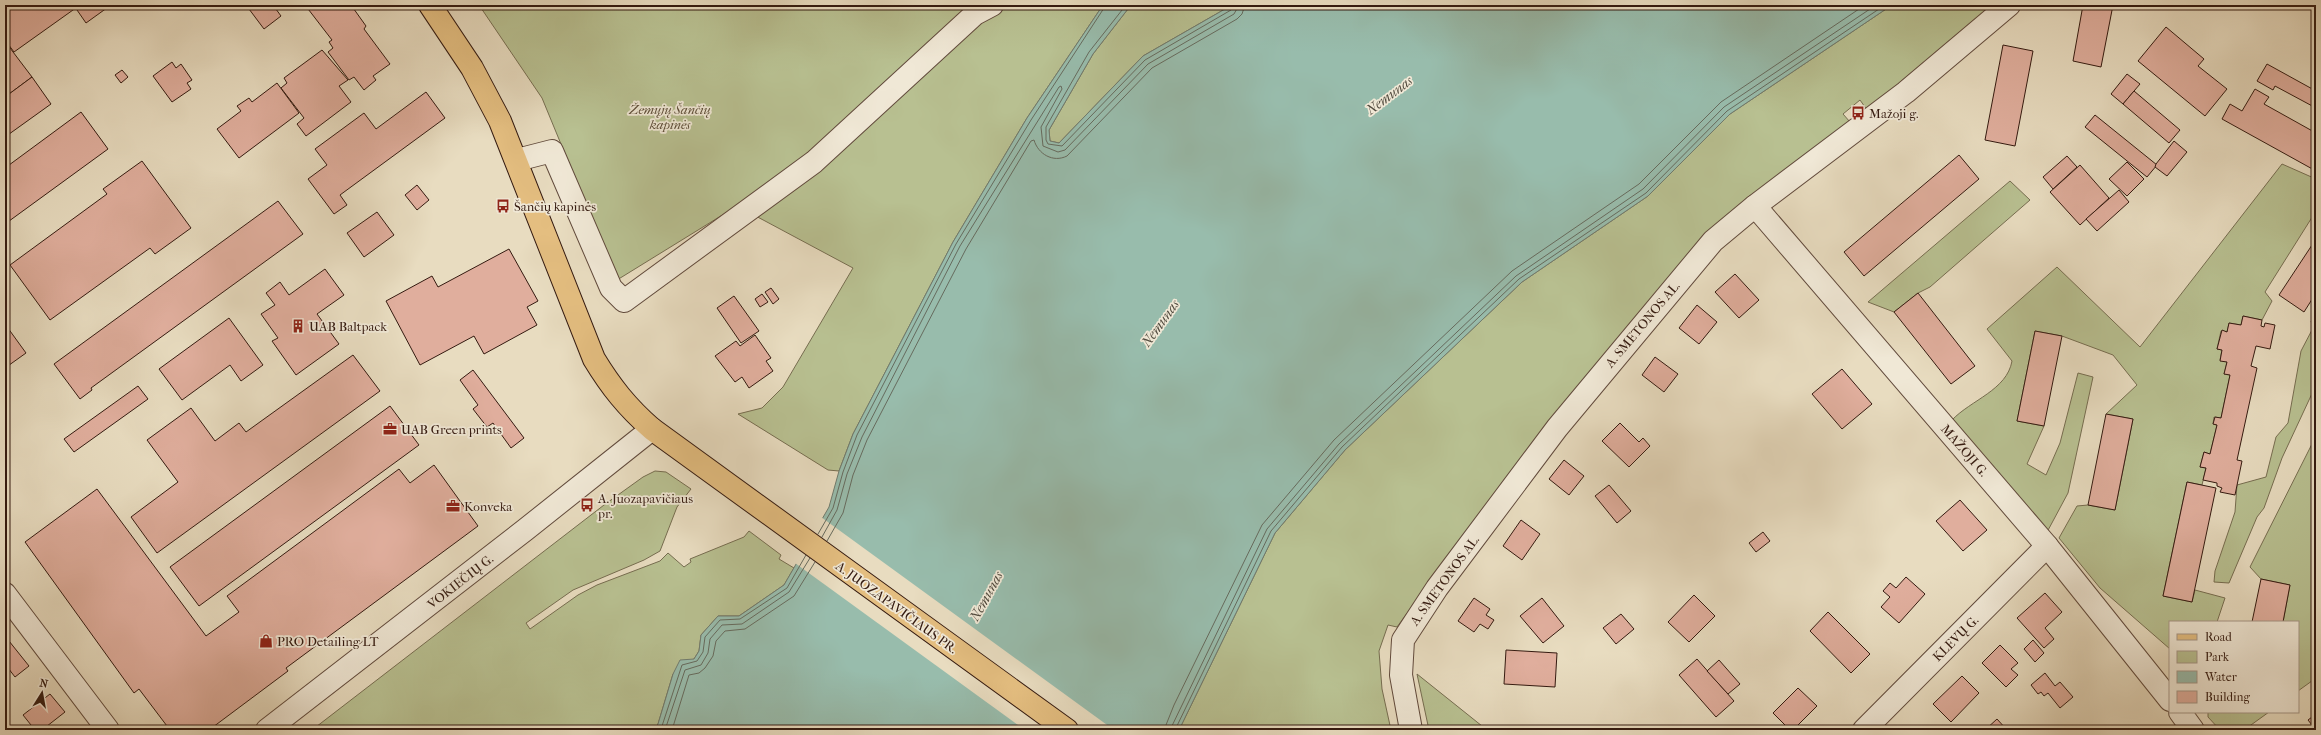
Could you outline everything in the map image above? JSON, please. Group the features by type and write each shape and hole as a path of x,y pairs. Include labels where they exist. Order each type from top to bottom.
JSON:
{"main road":[{"name":"A. JUOZAPAVIČIAUS PR.","path":"436,8 472,68 500,120 594,359 612,388 632,411 652,428 1067,730"}],"street":[{"path":"517,160 552,151 611,288 624,301 814,162 975,14 992,5"},
{"name":"A. SMETONOS AL.","path":"1412,730 1400,675 1401,652 1407,631 1437,588 1557,428 1713,241 1755,206 1906,92 2009,5"},
{"name":"MAŽOJI G.","path":"1755,206 2047,546 2169,699"},
{"name":"VOKIEČIŲ G.","path":"267,730 525,530 652,428"},
{"name":"KLEVŲ G.","path":"1864,730 2047,546"},
{"path":"5,594 108,730"},
{"path":"2181,713 2194,730"}],"green space":[{"name":"Žemųjų Šančių kapinės","path":"479,5 936,5 939,8 942,5 1103,5 1027,118 953,242 853,434 839,471 828,470 738,414 762,408 783,387 853,268 737,206 617,280 542,98"},
{"path":"1131,5 1232,5 1143,56 1059,143 1050,141 1049,130 1093,54"},
{"path":"1892,5 1993,5 1867,110 1860,100 1843,114 1850,122 1765,185 1562,408 1504,480 1397,627 1388,625 1379,651 1382,689 1391,730 1179,730 1275,533 1345,450 1522,282 1648,196 1730,114"},
{"path":"2282,164 2316,179 2316,211 2265,292 2272,301 2262,320 2243,316 2241,325 2229,323 2227,332 2221,331 2217,349 2222,350 2220,360 2227,362 2224,374 2230,375 2221,418 2214,417 2213,424 2217,425 2210,454 2204,452 2200,467 2206,468 2202,485 2187,482 2163,596 2192,602 2195,590 2225,598 2217,621 2169,621 2169,648 2100,588 2059,538 2077,506 2088,505 2115,510 2133,419 2106,414 2137,385 2113,355 2062,336 2035,331 2017,421 2044,426 2027,464 2046,475 2060,443 2078,373 2093,377 2068,493 2046,534 1952,420 1996,387 2009,371 2012,361 1987,329 2057,267 2140,347"},
{"path":"2010,181 2030,200 1930,287 1918,293 1894,312 1868,302"},
{"path":"2316,316 2316,385 2282,458 2264,508 2257,517 2229,583 2214,582 2215,571 2235,512 2237,485 2266,477 2276,437 2288,423 2301,351 2313,328 2311,321"},
{"path":"2316,436 2316,678 2299,690 2299,621 2283,621 2290,585 2261,579 2250,567"},
{"path":"655,471 666,472 691,489 677,507 660,551 644,560 573,590 526,623 530,629 578,595 597,585 660,561 668,553 684,567 691,562 690,559 744,537 749,531 781,555 779,559 794,568 784,585 739,616 718,616 701,635 699,651 694,659 673,674 658,724 653,730 312,730 604,505 643,477"},
{"path":"1417,674 1487,730 1429,730"},
{"path":"2208,713 2268,713 2244,730 2220,730 2208,717"}],"water":[{"name":"Nemunas","path":"1103,5 1131,5 1093,54 1049,130 1050,141 1059,143 1143,56 1232,5 1892,5 1730,114 1648,196 1522,282 1345,450 1275,533 1179,730 653,730 658,724 673,674 680,660 694,659 699,651 701,635 718,616 739,616 784,585 829,507 839,471 853,434 953,242 1027,118"}],"pier":[{"path":"821,517 1114,730 1025,730 795,563"}],"building":[{"path":"8,5 80,5 14,52 5,40 5,7"},
{"path":"83,5 111,5 86,23 77,10"},
{"path":"246,5 273,5 281,16 264,29"},
{"path":"305,5 351,5 366,26 364,29 390,64 373,76 376,80 364,90 354,77 349,80 328,52 333,48 329,42 332,40"},
{"path":"2083,5 2113,5 2101,67 2073,61"},
{"path":"2166,27 2204,59 2198,66 2227,89 2205,116 2138,61"},
{"path":"2003,45 2033,51 2015,146 1985,140"},
{"path":"10,48 32,77 5,97 5,51"},
{"path":"322,50 348,80 339,86 351,102 306,136 297,124 304,118 281,88 287,83 284,78"},
{"path":"172,62 176,68 181,64 192,80 187,83 191,89 172,102 153,76"},
{"path":"2267,64 2316,91 2316,108 2275,86 2273,90 2257,81"},
{"path":"122,70 128,77 121,83 115,75"},
{"path":"2127,74 2140,84 2123,104 2111,94"},
{"path":"32,77 51,104 5,137 5,97"},
{"path":"277,83 299,113 239,158 217,129 241,111 237,106 249,98 252,102"},
{"path":"2255,89 2269,97 2264,104 2316,133 2316,171 2222,119 2230,104 2242,111"},
{"path":"2134,91 2180,130 2169,143 2123,104"},
{"path":"426,92 445,118 340,195 347,205 334,214 308,179 327,165 315,149 364,113 376,129"},
{"path":"81,112 108,149 5,224 5,168"},
{"path":"2095,115 2157,165 2147,177 2085,127"},
{"path":"2174,141 2187,152 2167,176 2155,167"},
{"path":"1959,155 1979,179 1864,276 1844,252"},
{"path":"2067,156 2077,167 2053,189 2043,177"},
{"path":"142,161 191,228 155,254 150,248 50,320 10,265 107,194 103,189"},
{"path":"2127,162 2144,179 2127,196 2109,179"},
{"path":"2080,165 2109,198 2080,225 2050,192"},
{"path":"417,185 429,200 417,210 405,195"},
{"path":"2119,190 2129,202 2097,231 2086,219"},
{"path":"278,201 303,234 91,388 92,390 80,399 54,364"},
{"path":"377,212 394,235 364,257 347,233"},
{"path":"2316,239 2316,293 2304,312 2279,295"},
{"path":"509,249 538,301 527,307 537,325 484,354 474,336 420,365 386,301 432,276 438,287"},
{"name":"UAB Baltpack","path":"325,269 344,295 317,314 339,344 296,375 272,341 278,338 261,314 275,305 266,293 280,282 289,295"},
{"path":"1735,274 1759,300 1739,318 1715,292"},
{"path":"771,288 779,299 773,304 765,292"},
{"path":"1918,293 1975,366 1951,384 1894,312"},
{"path":"762,294 768,302 760,307 755,299"},
{"path":"734,296 759,331 741,343 717,308"},
{"path":"1697,305 1717,322 1699,344 1679,328"},
{"path":"2243,316 2262,320 2261,326 2264,327 2265,323 2275,325 2270,349 2256,346 2251,366 2257,368 2237,460 2242,461 2235,495 2220,492 2222,488 2217,486 2217,483 2203,480 2206,468 2200,467 2204,452 2210,454 2217,425 2213,424 2215,417 2221,418 2230,375 2224,374 2227,362 2220,361 2222,350 2217,349 2222,330 2227,332 2229,323 2241,325"},
{"path":"229,318 263,365 241,381 230,365 182,400 159,369"},
{"path":"5,324 26,353 5,368"},
{"path":"2035,331 2062,336 2044,426 2017,421"},
{"path":"755,335 771,358 766,361 773,371 749,388 742,377 735,382 715,356 736,341 740,346"},
{"path":"353,355 380,391 157,553 131,517 178,482 147,440 191,408 215,441 239,423 246,432"},
{"path":"1655,357 1678,374 1664,392 1642,375"},
{"path":"1842,369 1872,404 1842,429 1812,394"},
{"path":"473,370 524,438 511,448 493,423 487,427 473,409 478,405 460,380"},
{"path":"138,386 148,399 74,452 64,439"},
{"path":"390,406 419,445 199,606 170,567"},
{"path":"2106,414 2133,419 2115,510 2088,505"},
{"path":"1620,423 1639,442 1643,438 1650,446 1629,467 1602,441"},
{"path":"1564,460 1584,476 1569,495 1549,479"},
{"path":"434,465 478,526 286,668 288,671 209,730 170,730 139,689 134,693 25,542 97,489 206,636 239,612 227,596 399,469 410,483"},
{"path":"2187,482 2216,488 2192,602 2163,596"},
{"path":"1609,485 1631,511 1617,523 1595,496"},
{"path":"1960,500 1987,530 1963,551 1936,521"},
{"path":"1521,520 1540,534 1522,560 1503,546"},
{"path":"1763,532 1770,541 1756,552 1749,543"},
{"path":"1906,577 1925,594 1899,623 1881,607 1890,597 1883,591 1890,583 1896,588"},
{"path":"2261,579 2290,585 2283,621 2252,621"},
{"path":"2045,593 2062,612 2045,628 2054,639 2044,648 2017,618"},
{"path":"1694,595 1715,616 1689,642 1668,622"},
{"path":"1474,598 1490,609 1486,615 1494,620 1488,629 1480,624 1474,632 1458,621"},
{"path":"1542,598 1564,626 1543,643 1520,616"},
{"path":"1828,612 1870,654 1851,673 1810,631"},
{"path":"1621,614 1634,629 1616,644 1603,628"},
{"path":"5,636 29,666 15,677 5,664"},
{"path":"2033,640 2044,653 2035,662 2024,649"},
{"path":"2000,645 2018,663 2011,669 2018,675 2006,687 1982,663"},
{"path":"1506,650 1557,653 1555,687 1504,684"},
{"path":"1697,659 1734,701 1716,717 1679,675"},
{"path":"1719,660 1740,684 1728,694 1707,671"},
{"path":"2045,673 2055,686 2060,682 2073,697 2060,708 2048,693 2044,696 2041,692 2038,694 2031,685"},
{"path":"1962,676 1979,693 1951,722 1933,704"},
{"path":"1798,688 1817,706 1793,730 1790,730 1773,713"},
{"path":"50,694 65,712 42,730 35,730 23,715"},
{"path":"2316,714 2316,730 2308,720"},
{"path":"1997,719 2007,730 1985,730"}],"place":[{"name":"Mažoji g.","path":"1858,113"},
{"name":"Šančių kapinės","path":"503,206"},
{"name":"UAB Baltpack","path":"298,326"},
{"name":"UAB Green prints","path":"390,429"},
{"name":"A. Juozapavičiaus pr.","path":"587,505"},
{"name":"Konveka","path":"453,506"},
{"name":"PRO Detailing LT","path":"266,641"}]}
